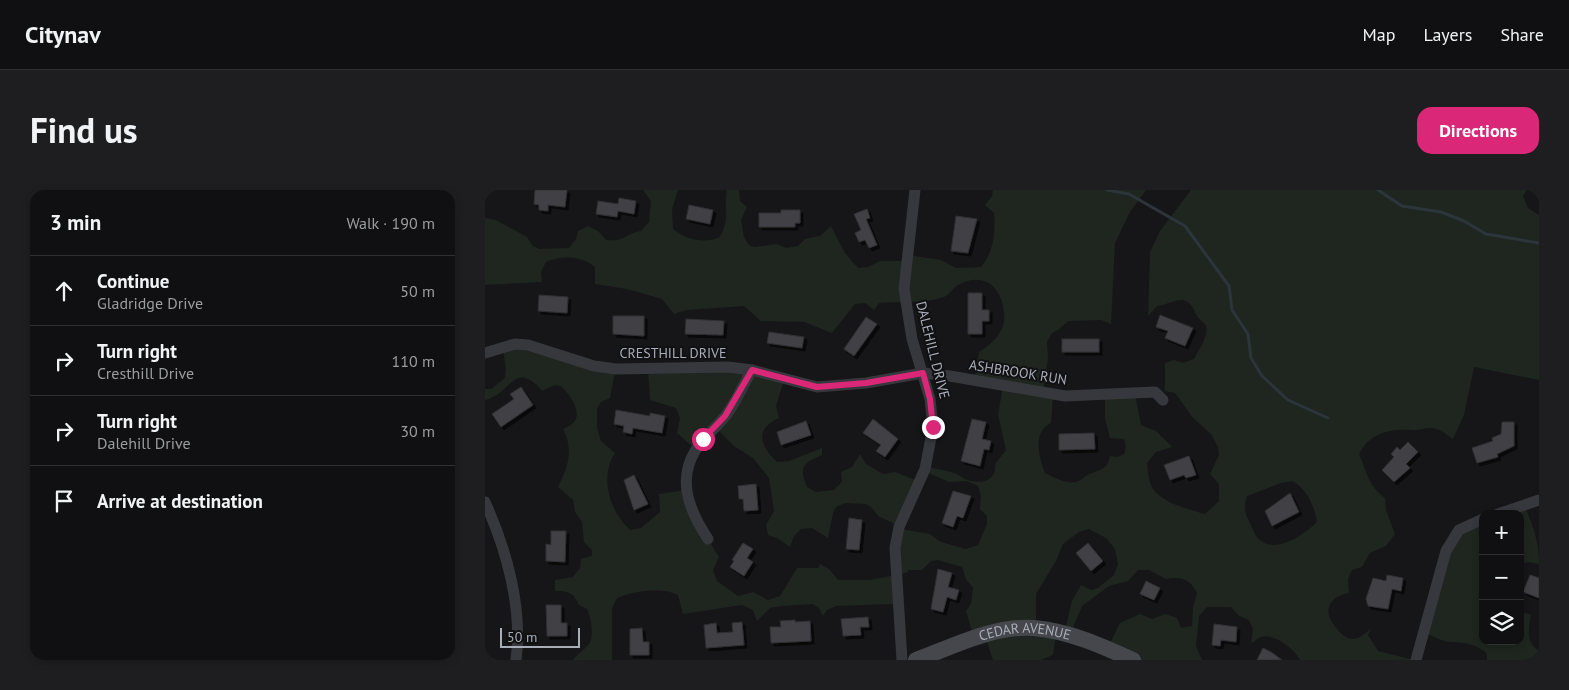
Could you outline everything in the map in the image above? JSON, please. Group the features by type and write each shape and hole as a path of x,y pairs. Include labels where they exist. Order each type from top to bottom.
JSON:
{"street":[{"name":"DALEHILL DRIVE","path":"902,660 895,548 899,527 925,469 931,443 932,413 923,373 912,339 904,289 915,190"},
{"name":"CRESTHILL DRIVE","path":"485,353 515,344 537,346 593,366 616,369 716,367 752,370 817,387 866,383 923,373"},
{"path":"708,538 689,505 686,489 689,464 694,452 703,439 735,401 752,370"},
{"name":"ASHBROOK RUN","path":"923,373 1065,396 1155,392 1163,400"},
{"path":"1510,510 1539,500"},
{"path":"485,502 508,564 514,597 516,660"},
{"path":"1416,660 1446,551 1459,530 1479,521"},
{"name":"CEDAR AVENUE","path":"916,660 989,634 1033,628 1072,636 1133,660"}],"shaded area":[{"path":"643,190 678,190 672,209 673,229 684,236 696,240 708,240 720,237 723,230 726,218 727,190 739,190 740,201 747,207 741,220 744,237 749,245 754,247 777,244 786,248 798,246 805,239 820,236 831,226 845,253 858,268 868,267 880,261 905,261 908,255 941,260 956,268 981,267 988,256 993,242 995,220 994,213 985,205 992,196 993,190 1146,190 1130,212 1115,243 1111,324 1101,320 1068,321 1052,333 1047,342 1048,359 1043,391 1053,395 1051,423 1041,432 1039,453 1045,473 1066,482 1079,481 1088,474 1102,469 1108,463 1110,456 1118,457 1124,454 1126,446 1124,439 1110,438 1105,419 1105,397 1135,394 1141,425 1156,431 1172,447 1156,452 1147,463 1149,480 1153,489 1158,495 1173,504 1205,514 1219,501 1219,484 1210,474 1219,455 1218,447 1211,434 1193,418 1175,393 1165,391 1165,363 1174,360 1183,363 1194,359 1205,339 1206,326 1197,316 1193,307 1183,300 1157,306 1148,316 1150,252 1160,231 1191,190 1527,190 1523,196 1528,208 1539,215 1539,380 1474,367 1464,415 1453,439 1433,428 1389,431 1375,436 1359,454 1371,483 1385,498 1386,510 1395,534 1386,546 1370,553 1362,567 1352,570 1348,579 1349,593 1337,597 1330,604 1328,609 1330,619 1347,638 1352,639 1361,636 1371,628 1368,635 1378,651 1414,660 1300,660 1294,651 1272,637 1261,637 1251,644 1253,630 1249,620 1239,616 1231,607 1207,607 1199,616 1196,646 1202,660 1135,660 1109,645 1120,623 1140,614 1152,619 1165,614 1177,618 1181,628 1192,626 1193,608 1197,593 1192,584 1180,578 1166,579 1149,570 1138,570 1128,581 1109,586 1082,606 1072,630 1066,626 1072,601 1081,585 1091,590 1098,588 1114,575 1118,564 1115,549 1106,538 1089,529 1079,532 1063,544 1056,561 1036,594 1036,622 1057,628 1053,655 1041,660 993,660 984,633 973,635 966,611 971,604 973,588 966,579 962,567 938,560 931,561 922,570 908,570 908,572 897,575 896,604 836,606 827,610 823,616 819,608 813,604 770,608 757,621 753,610 742,605 683,614 678,595 664,591 648,591 624,596 617,598 612,608 612,660 573,660 590,642 592,627 590,617 587,609 579,605 575,597 567,592 555,591 555,580 573,577 580,568 581,559 592,556 592,550 584,542 582,522 575,512 573,500 558,487 565,472 569,451 563,429 574,422 577,413 576,408 561,386 555,385 542,391 533,382 525,378 513,381 494,397 485,400 485,389 491,389 505,378 506,370 503,348 509,345 615,372 610,398 601,402 597,409 597,428 601,441 615,453 610,462 607,483 612,504 617,514 630,530 641,528 660,512 659,494 686,490 709,541 719,557 713,570 717,581 738,596 753,592 768,600 780,596 797,568 818,568 820,564 829,569 838,580 869,580 896,575 901,529 930,534 941,542 966,549 978,545 987,524 987,516 980,509 981,496 978,486 967,481 949,482 926,472 927,467 951,472 970,481 981,482 993,475 995,464 1006,450 998,415 1003,386 975,377 979,352 989,345 1001,331 1004,320 1003,304 1000,296 990,284 983,281 967,281 958,285 946,296 936,299 879,303 874,310 865,303 855,304 832,333 804,322 761,321 744,306 687,310 674,314 662,299 627,289 595,284 595,267 590,263 572,258 559,258 546,262 541,272 542,282 485,285 485,218 496,220 527,237 533,246 539,249 569,248 576,239 578,231 588,226 598,231 606,240 622,239 641,231 649,222 651,201","holes":["1293,481 1309,498 1317,522 1298,537 1281,544 1273,545 1259,539 1245,511 1247,496 1281,483"]},
{"path":"709,367 784,380 776,406 779,418 766,427 762,438 767,450 777,462 789,461 822,448 822,455 807,463 803,470 807,487 816,492 834,490 842,482 841,472 852,467 860,454 866,464 883,474 895,472 920,482 897,525 878,516 866,504 845,503 836,507 833,513 828,538 812,528 801,529 794,536 790,547 777,538 768,535 766,525 774,511 769,478 753,458 734,446 717,429 695,449 677,433 680,418 676,408 650,400 648,370"},
{"path":"1523,502 1536,539 1539,564 1528,562 1524,564 1524,510 1499,510"},
{"path":"1479,518 1479,645 1524,645 1524,612 1531,615 1529,634 1532,644 1539,650 1539,660 1487,660 1487,654 1474,646 1466,643 1444,641 1424,633 1448,545"}],"building":[{"path":"535,190 567,190 565,207 548,205 548,211 539,210 539,205 534,204"},
{"path":"619,198 636,201 634,214 618,211 617,217 596,214 598,201 618,204"},
{"path":"689,205 713,210 710,224 686,219"},
{"path":"867,209 870,218 866,219 877,245 869,248 865,240 859,242 855,233 861,230 854,214"},
{"path":"781,210 800,210 800,223 795,223 795,227 759,227 759,213 781,213"},
{"path":"956,216 977,219 968,253 951,251"},
{"path":"968,293 982,293 982,310 989,310 989,321 982,321 982,334 968,334"},
{"path":"539,295 568,297 567,313 538,311"},
{"path":"1160,315 1193,328 1185,346 1165,338 1168,331 1156,327"},
{"path":"613,316 644,316 644,336 613,334"},
{"path":"866,317 877,324 854,356 844,349"},
{"path":"686,319 724,321 723,335 685,334"},
{"path":"769,332 804,337 802,348 767,343"},
{"path":"1062,339 1099,339 1099,352 1062,352"},
{"path":"521,387 533,405 501,427 492,414 514,399 510,394"},
{"path":"616,410 650,416 650,413 665,416 662,433 633,428 632,434 623,432 624,426 614,424"},
{"path":"873,419 898,439 885,457 876,451 881,445 863,433"},
{"path":"972,419 986,422 982,439 991,441 989,450 984,449 980,466 961,461"},
{"path":"806,421 811,435 781,445 777,432"},
{"path":"1502,422 1514,422 1514,446 1497,454 1498,457 1477,463 1472,448 1493,441 1492,438 1501,434"},
{"path":"1094,433 1095,449 1059,450 1059,434"},
{"path":"1408,442 1418,452 1406,464 1410,468 1394,482 1382,470 1394,457 1391,454 1397,447 1400,450"},
{"path":"1189,456 1196,475 1186,478 1184,475 1170,480 1164,465"},
{"path":"634,475 648,504 634,510 624,480"},
{"path":"756,484 758,510 744,511 743,499 739,499 738,486"},
{"path":"953,491 971,496 963,518 957,516 953,527 942,523"},
{"path":"1290,493 1299,512 1272,526 1265,511"},
{"path":"849,518 862,520 859,550 846,549"},
{"path":"551,531 566,531 565,562 546,561 546,544 551,545"},
{"path":"743,543 753,549 747,558 753,562 744,576 730,567 734,561 732,560"},
{"path":"1088,543 1103,561 1091,571 1076,553"},
{"path":"938,569 952,573 948,587 959,590 956,600 947,597 943,612 931,609"},
{"path":"1387,575 1403,578 1401,591 1392,589 1388,609 1368,606 1366,599 1373,578 1386,581"},
{"path":"1530,575 1539,578 1539,598 1524,592"},
{"path":"1146,581 1160,588 1154,600 1140,594"},
{"path":"546,605 561,605 561,623 567,623 567,636 547,636"},
{"path":"868,617 869,627 860,627 861,635 843,636 841,619"},
{"path":"795,620 795,622 810,621 811,641 771,643 770,627 781,627 780,621"},
{"path":"742,622 744,645 706,648 704,625 716,623 717,633 733,632 732,623"},
{"path":"1214,624 1237,627 1236,642 1221,640 1220,646 1212,645"},
{"path":"642,628 643,642 649,642 649,655 630,655 630,629"},
{"path":"1263,648 1271,652 1282,660 1257,660"}],"waterway":[{"path":"1107,190 1129,194 1185,226 1229,286 1232,310 1248,334 1251,358 1262,376 1288,400 1328,418"},
{"path":"1378,190 1402,206 1441,212 1464,221 1486,234 1539,243"}],"route":[{"path":"703,439 725,416 752,370 817,387 866,383 923,373 930,399 933,427"}]}
